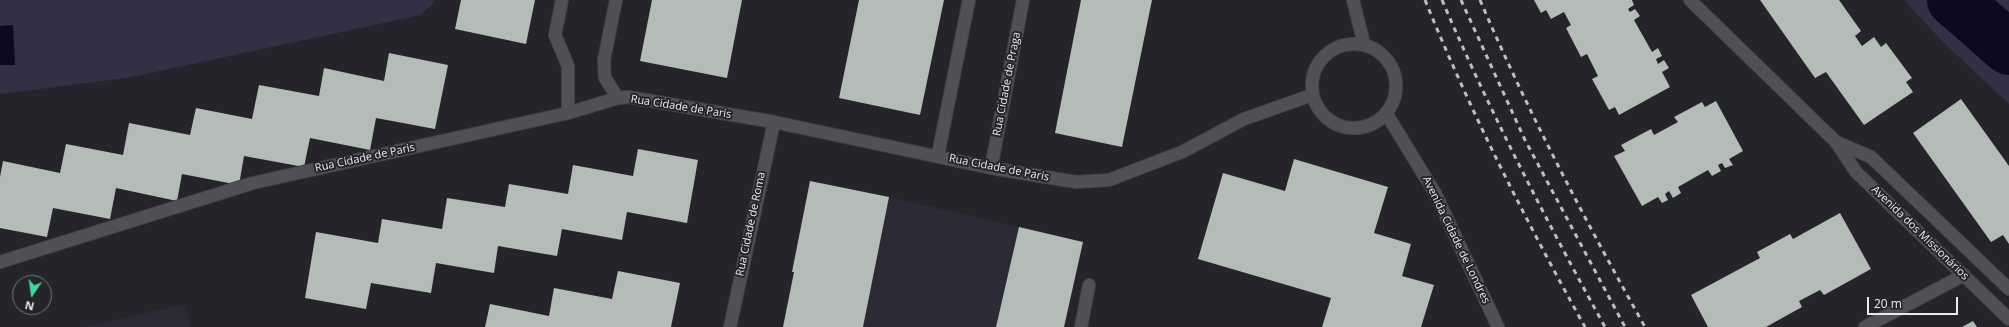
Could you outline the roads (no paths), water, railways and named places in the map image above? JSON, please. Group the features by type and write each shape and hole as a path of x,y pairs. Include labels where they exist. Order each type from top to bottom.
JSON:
{"street":[{"path":"562,0 555,35 568,66 568,113"},
{"path":"616,0 604,60 604,78 618,98"},
{"path":"938,155 969,0"},
{"name":"Rua Cidade de Praga","path":"991,168 1023,0"},
{"path":"1352,0 1364,44"},
{"name":"Avenida dos Missionários","path":"1690,0 1836,142 1856,172 2009,320"},
{"path":"1349,44 1364,44 1377,50 1388,60 1394,72 1396,86 1394,101 1386,113 1371,124 1357,128 1347,127 1334,122 1322,114 1312,95 1312,76 1322,57 1334,48 1349,44"},
{"name":"Rua Cidade de Paris","path":"0,262 253,183 568,113 618,98 628,97 774,122 938,155 991,168 1076,182 1109,180 1182,152 1244,119 1312,95"},
{"name":"Avenida Cidade de Londres","path":"1386,113 1435,193 1498,327"},
{"name":"Rua Cidade de Roma","path":"730,327 774,122"},
{"name":"Avenida dos Missionários","path":"1836,142 1871,157 2009,289"},
{"path":"1864,327 1964,275"},
{"path":"1081,327 1089,285"}],"waterway":[{"path":"1954,0 2009,48"}],"railway":[{"path":"1425,0 1461,84 1500,166 1585,327"},
{"path":"1442,0 1479,83 1519,165 1561,247 1605,327"},
{"path":"1461,0 1525,140 1625,327"},
{"path":"1480,0 1537,124 1601,247 1645,327"}]}
